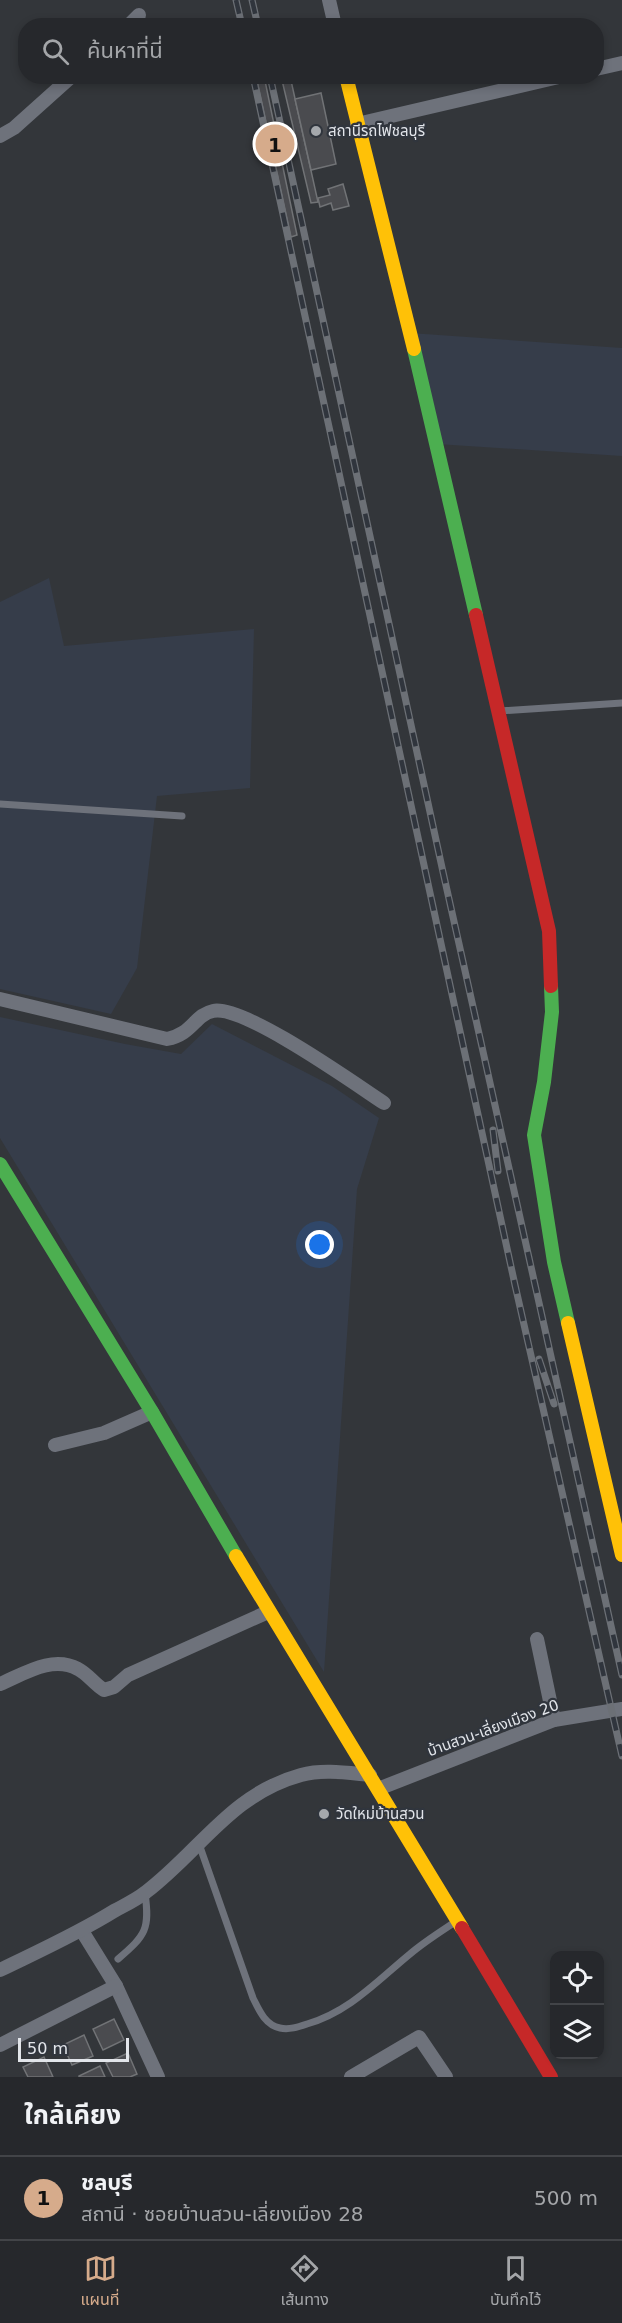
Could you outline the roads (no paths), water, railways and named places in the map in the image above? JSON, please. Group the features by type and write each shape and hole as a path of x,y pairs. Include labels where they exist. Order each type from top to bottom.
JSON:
{"street":[{"path":"330,0 333,18"},
{"path":"136,18 139,15"},
{"path":"604,67 622,63"},
{"path":"0,135 14,129 63,84"},
{"path":"348,84 425,391 549,931 552,1012 544,1082 534,1135 554,1262 622,1555"},
{"path":"357,124 529,84"},
{"path":"0,999 167,1039 179,1037 209,1012 215,1010 229,1013 273,1031 384,1103"},
{"path":"0,1164 152,1412 268,1612 370,1775 551,2077"},
{"path":"55,1445 104,1433 152,1412"},
{"path":"0,1684 52,1664 81,1670 104,1690 114,1687 128,1676 268,1612"},
{"path":"537,1639 554,1720"},
{"name":"บ้านสวน-เลี่ยงเมือง 20","path":"378,1789 554,1720 622,1709"},
{"path":"0,1970 82,1930 145,1893 199,1844 228,1813 264,1789 303,1774 337,1772 370,1775"},
{"path":"82,1930 116,1986 158,2077"},
{"path":"0,2045 116,1986"},
{"path":"351,2077 419,2037 446,2077"}],"lane":[{"path":"500,711 622,703"},
{"path":"0,804 182,816"},
{"path":"199,1844 253,1998 269,2023 279,2028 292,2029 322,2020 347,2006 411,1953 457,1921"},
{"path":"118,1959 134,1946 147,1925 145,1893"}],"railway":[{"path":"236,0 240,18"},
{"path":"252,0 256,18"},
{"path":"255,84 515,1285 622,1756"},
{"path":"272,84 443,872 622,1675"},
{"path":"493,1130 498,1171"},
{"path":"539,1359 554,1404"}],"place":[{"name":"สถานีรถไฟชลบุรี","path":"316,131"},
{"name":"ชลบุรี","path":"275,144"},
{"name":"วัดใหม่บ้านสวน","path":"324,1814"}]}
